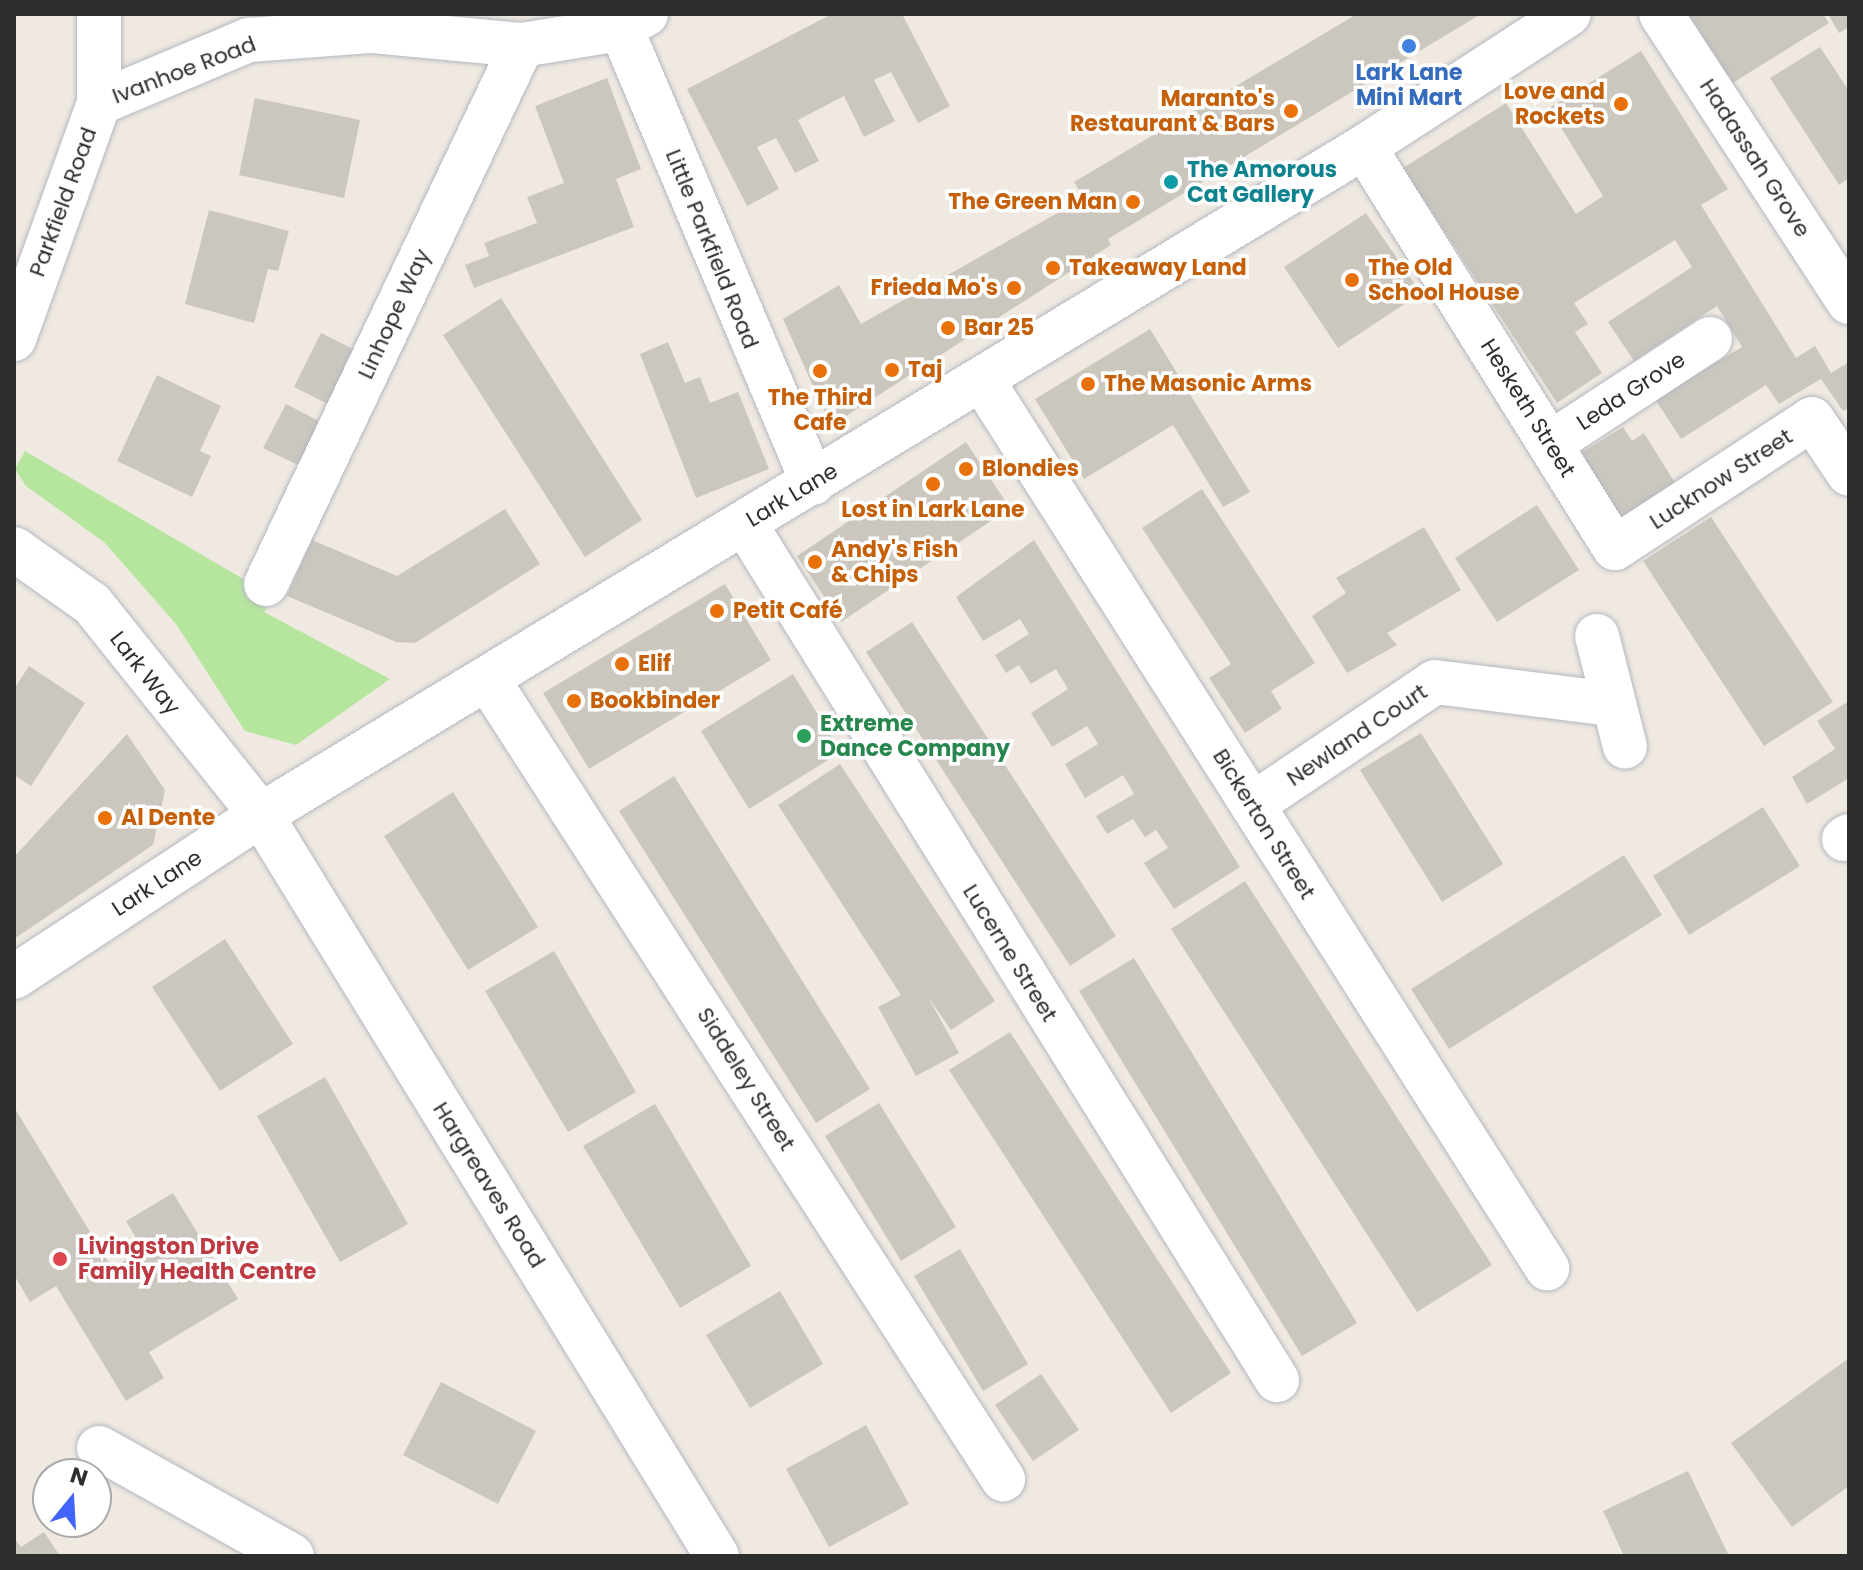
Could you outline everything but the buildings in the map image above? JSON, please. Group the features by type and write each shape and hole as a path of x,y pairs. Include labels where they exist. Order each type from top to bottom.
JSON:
{"street":[{"name":"Parkfield Road","path":"16,330 99,103 99,14"},
{"name":"Lark Lane","path":"14,977 261,815 982,380 1182,276 1364,147 1569,14"},
{"name":"Hadassah Grove","path":"1661,14 1849,302"},
{"name":"Ivanhoe Road","path":"99,103 249,40 373,31 522,45 627,19"},
{"name":"Little Parkfield Road","path":"627,19 813,483"},
{"name":"Linhope Way","path":"266,584 522,45"},
{"name":"Hesketh Street","path":"1364,147 1615,548"},
{"name":"Leda Grove","path":"1551,443 1710,339"},
{"name":"Bickerton Street","path":"982,380 1547,1268"},
{"name":"Lucknow Street","path":"1615,548 1812,419 1849,474"},
{"name":"Lucerne Street","path":"745,524 1277,1380"},
{"name":"Lark Way","path":"14,549 92,604 261,815"},
{"path":"1597,636 1611,704 1625,747"},
{"name":"Siddeley Street","path":"488,680 1003,1479"},
{"name":"Newland Court","path":"1252,805 1435,682 1611,704"},
{"name":"Hargreaves Road","path":"261,815 717,1556"},
{"path":"99,1448 292,1556"}],"green space":[{"path":"25,451 274,597 264,612 390,679 296,745 245,731 176,624 104,542 26,486 15,469"}],"place":[{"name":"Lark Lane Mini Mart","path":"1409,46"},
{"name":"Love and Rockets","path":"1621,104"},
{"name":"Maranto's Restaurant & Bars","path":"1291,111"},
{"name":"The Amorous Cat Gallery","path":"1171,182"},
{"name":"The Green Man","path":"1133,202"},
{"name":"Takeaway Land","path":"1053,268"},
{"name":"The Old School House","path":"1352,280"},
{"name":"Frieda Mo's","path":"1014,288"},
{"name":"Bar 25","path":"948,328"},
{"name":"Taj","path":"892,370"},
{"name":"The Third Cafe","path":"820,371"},
{"name":"The Masonic Arms","path":"1088,384"},
{"name":"Blondies","path":"966,469"},
{"name":"Lost in Lark Lane","path":"933,484"},
{"name":"Andy's Fish & Chips","path":"815,562"},
{"name":"Petit Café","path":"717,611"},
{"name":"Elif","path":"622,664"},
{"name":"Bookbinder","path":"574,701"},
{"name":"Extreme Dance Company","path":"804,736"},
{"name":"Al Dente","path":"105,818"},
{"name":"Livingston Drive Family Health Centre","path":"60,1259"}]}
